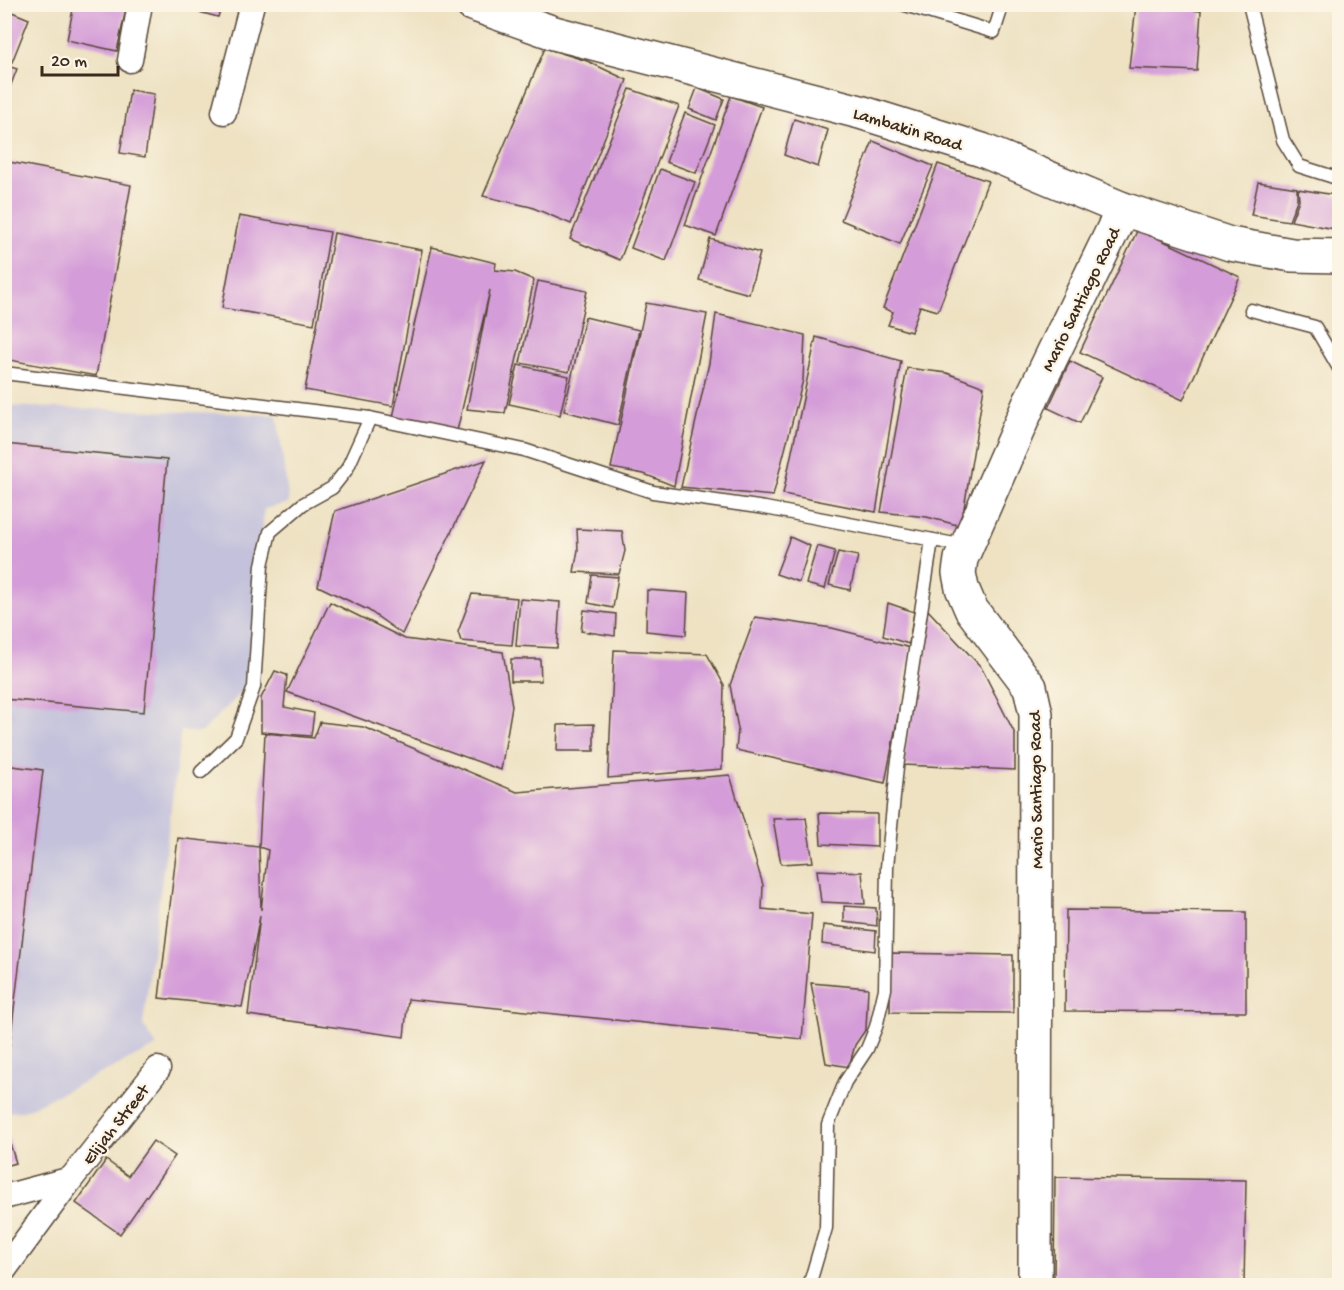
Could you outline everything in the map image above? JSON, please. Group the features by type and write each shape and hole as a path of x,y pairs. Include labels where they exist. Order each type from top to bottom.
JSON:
{"street":[{"path":"130,60 140,4"},
{"path":"224,112 252,4"},
{"name":"Lambakin Road","path":"472,4 554,33 860,112 982,150 1123,209 1230,244 1264,252 1340,256"},
{"name":"Mario Santiago Road","path":"1035,1286 1036,714 1030,687 971,609 962,588 959,573 966,546 1034,393 1123,209"},
{"name":"Elijah Street","path":"4,1270 71,1179 158,1069"},
{"name":"Elijah Street","path":"4,1197 71,1179"}],"lane":[{"path":"902,4 994,33 1003,4"},
{"path":"1249,4 1283,140 1299,166 1340,179"},
{"path":"1251,310 1314,327 1340,370"},
{"path":"4,373 370,418 524,450 653,492 765,508 966,546"},
{"path":"201,771 236,738 254,687 262,565 270,532 303,504 332,488 347,470 370,418"},
{"path":"809,1286 826,1228 828,1125 845,1082 867,1049 876,1027 885,988 887,867 897,767 932,540"}],"shaded area":[{"path":"4,406 277,415 289,503 264,509 253,681 201,733 181,731 143,1025 157,1046 24,1111 5,1112"}],"building":[{"path":"74,4 127,4 117,51 67,40"},
{"path":"173,5 222,5 218,17"},
{"path":"1136,5 1201,11 1197,71 1129,68"},
{"path":"7,10 29,19 12,62 4,58"},
{"path":"545,48 587,61 627,80 571,224 531,207 483,196"},
{"path":"4,65 17,69 5,100 4,100"},
{"path":"697,88 724,99 716,120 689,109"},
{"path":"630,89 679,106 620,260 570,239"},
{"path":"130,90 154,94 145,157 120,153"},
{"path":"731,96 762,107 716,236 685,225"},
{"path":"685,113 715,125 696,173 666,162"},
{"path":"794,119 828,130 818,167 784,155"},
{"path":"873,141 933,166 900,244 841,220"},
{"path":"4,161 131,185 96,376 4,359"},
{"path":"938,164 988,181 938,311 920,306 911,332 888,325 893,312 883,308"},
{"path":"660,169 695,182 666,261 631,248"},
{"path":"1258,182 1297,188 1297,200 1289,221 1251,215"},
{"path":"1298,189 1340,196 1340,230 1291,221 1299,200"},
{"path":"239,216 330,232 314,324 222,308"},
{"path":"1138,229 1240,277 1183,400 1080,352"},
{"path":"334,233 422,250 393,406 305,390"},
{"path":"710,239 760,253 749,294 699,280"},
{"path":"432,247 496,263 495,270 515,272 534,280 505,413 467,409 490,290 457,431 393,417"},
{"path":"538,281 587,291 569,372 520,363"},
{"path":"646,303 707,314 674,486 644,474 611,468"},
{"path":"716,314 805,335 803,380 773,496 681,487 709,363"},
{"path":"585,317 639,330 618,425 564,411"},
{"path":"816,337 901,361 876,512 783,494"},
{"path":"1070,361 1102,377 1080,423 1048,408"},
{"path":"518,365 569,376 560,415 509,404"},
{"path":"907,368 947,373 984,387 961,526 927,517 881,512"},
{"path":"4,444 167,460 144,712 4,699"},
{"path":"486,460 402,634 368,610 318,586 335,511"},
{"path":"577,529 622,531 625,551 619,574 574,572 578,550"},
{"path":"790,537 810,546 799,582 776,574"},
{"path":"817,546 835,551 825,589 806,584"},
{"path":"838,552 858,556 850,590 829,585"},
{"path":"592,575 618,577 613,608 588,603"},
{"path":"647,590 688,593 686,635 646,631"},
{"path":"472,594 517,598 512,645 461,641 458,632"},
{"path":"520,599 560,602 557,648 516,646"},
{"path":"330,602 405,639 503,652 512,706 501,770 287,692"},
{"path":"888,603 914,612 909,644 883,636"},
{"path":"926,608 981,667 1015,734 1015,770 903,765"},
{"path":"584,610 616,614 615,636 581,631"},
{"path":"755,617 832,628 911,648 885,783 736,750 738,729 730,685"},
{"path":"614,650 707,654 724,685 722,769 608,778"},
{"path":"511,659 540,659 541,681 511,681"},
{"path":"275,671 287,675 284,707 314,713 311,736 261,732 261,698"},
{"path":"320,722 363,727 517,792 730,775 763,885 762,909 812,914 802,1039 408,999 404,1037 248,1015 260,916 242,1007 159,998 178,838 259,847 265,733 314,738","holes":["259,847 268,850 261,910"]},
{"path":"594,724 594,751 557,751 558,725"},
{"path":"4,765 43,770 6,1075 4,1075"},
{"path":"819,813 877,814 877,847 821,844"},
{"path":"806,818 813,862 781,864 773,819"},
{"path":"817,870 862,872 865,904 821,902"},
{"path":"844,906 876,908 877,926 844,922"},
{"path":"1066,910 1246,912 1246,1012 1065,1011"},
{"path":"823,925 876,931 875,951 822,944"},
{"path":"890,953 1013,955 1013,1013 890,1012"},
{"path":"811,983 868,988 866,1029 855,1045 849,1067 826,1063"},
{"path":"4,1124 16,1163 4,1166"},
{"path":"153,1141 175,1156 120,1234 76,1203 106,1160 128,1176"},
{"path":"1055,1177 1246,1180 1244,1286 1054,1286"}]}
